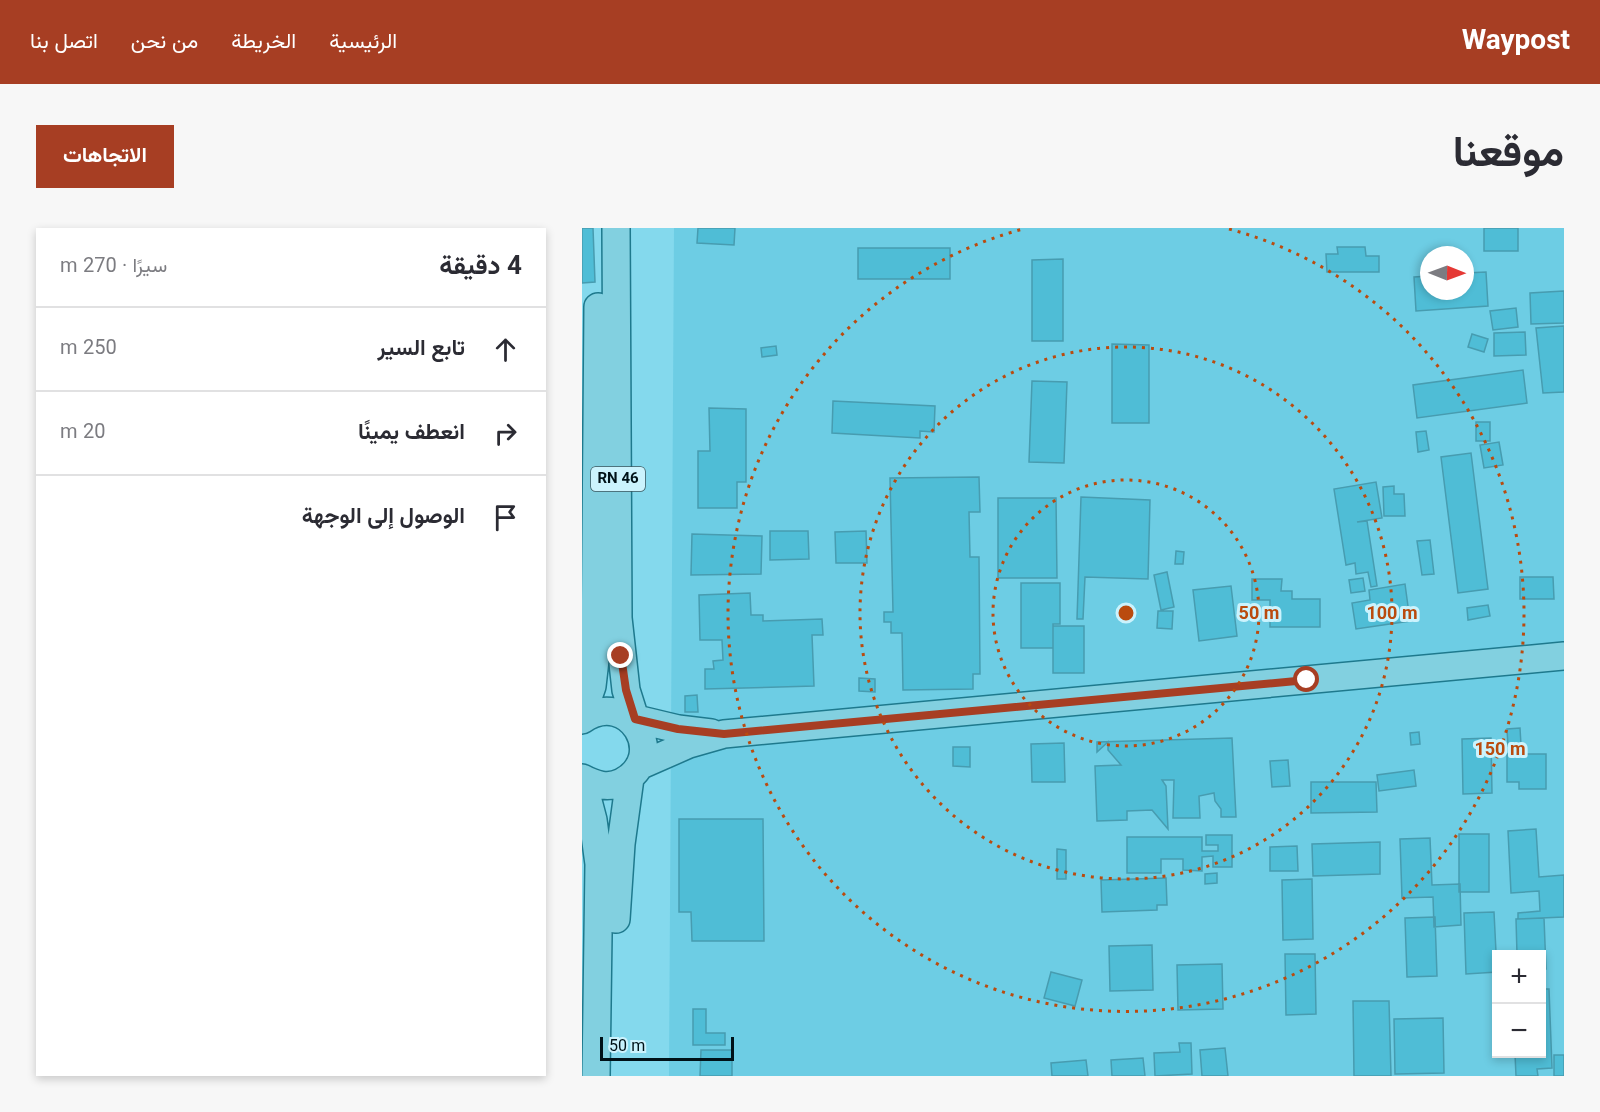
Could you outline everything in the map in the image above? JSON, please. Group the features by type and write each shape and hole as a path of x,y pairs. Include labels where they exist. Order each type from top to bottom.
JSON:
{"main road":[{"name":"RN 46","path":"582,718 592,686 595,660 599,228"},
{"name":"RN 46","path":"616,228 618,618 624,679 634,722"},
{"path":"582,718 598,711 609,710 634,722 724,734 1564,657"},
{"path":"614,1076 617,882 634,772 644,754 643,741 634,722"},
{"path":"582,778 606,786 618,784 634,772 681,747 724,734"},
{"path":"582,778 593,820 599,864 596,1076"}],"shaded area":[{"path":"674,228 1564,228 1564,1076 669,1076"}],"building":[{"path":"582,228 593,228 595,282 582,283"},
{"path":"698,228 735,228 734,245 697,243"},
{"path":"1484,228 1518,228 1518,251 1484,251"},
{"path":"1337,247 1365,247 1366,256 1379,256 1379,272 1327,272 1326,254 1338,254"},
{"path":"858,248 950,248 950,279 858,279"},
{"path":"1063,259 1063,341 1032,341 1032,260"},
{"path":"1486,272 1488,306 1416,311 1414,277 1420,277 1420,300 1474,300 1474,273"},
{"path":"1564,291 1564,323 1531,324 1530,293"},
{"path":"1516,308 1518,327 1493,330 1490,311"},
{"path":"1564,326 1564,392 1543,393 1536,328"},
{"path":"1525,332 1526,355 1494,356 1494,333"},
{"path":"1472,334 1488,339 1484,352 1468,347"},
{"path":"1112,344 1149,345 1149,423 1112,423"},
{"path":"776,346 777,355 762,357 761,348"},
{"path":"1523,370 1527,403 1417,418 1413,385"},
{"path":"1032,381 1067,382 1064,463 1029,462"},
{"path":"833,401 935,406 934,432 920,431 920,438 832,433"},
{"path":"709,408 746,409 746,482 737,482 737,508 698,508 698,451 710,451"},
{"path":"1476,422 1490,422 1490,441 1476,441"},
{"path":"1426,431 1429,450 1418,452 1416,432"},
{"path":"1499,442 1503,465 1484,468 1480,445"},
{"path":"1471,453 1488,589 1458,593 1441,457"},
{"path":"979,477 980,512 969,512 970,557 979,557 980,674 973,674 973,689 903,690 902,633 891,633 891,622 884,622 884,612 893,612 890,478"},
{"path":"1376,482 1382,518 1357,522 1367,521 1377,586 1371,587 1368,572 1356,574 1355,563 1346,565 1334,489"},
{"path":"1394,486 1394,494 1404,494 1405,516 1384,516 1383,487"},
{"path":"1081,497 1150,500 1148,579 1085,577 1083,619 1077,619"},
{"path":"998,498 1056,498 1057,578 998,578"},
{"path":"770,531 808,531 809,559 770,560"},
{"path":"866,531 867,563 836,563 835,532"},
{"path":"692,534 762,536 761,574 691,575"},
{"path":"1430,540 1434,574 1422,575 1417,541"},
{"path":"1176,551 1184,552 1183,564 1175,564"},
{"path":"1167,572 1174,607 1161,610 1154,575"},
{"path":"1520,577 1553,577 1554,599 1520,599"},
{"path":"1363,578 1365,591 1351,593 1349,580"},
{"path":"1252,579 1282,579 1281,591 1292,591 1292,599 1320,599 1320,627 1270,627 1270,600 1252,600"},
{"path":"1021,583 1060,583 1060,624 1053,624 1053,648 1021,648"},
{"path":"1405,584 1410,621 1356,629 1352,603 1370,600 1369,590"},
{"path":"1231,586 1237,636 1199,641 1193,590"},
{"path":"750,593 751,615 763,615 763,621 822,619 823,635 812,635 814,686 705,689 705,669 714,669 713,661 723,660 722,640 700,640 699,595"},
{"path":"1488,605 1490,616 1468,620 1467,608"},
{"path":"1158,611 1173,611 1172,629 1157,628"},
{"path":"1053,626 1084,626 1084,673 1053,673"},
{"path":"859,678 875,679 875,692 859,691"},
{"path":"697,695 698,712 685,712 685,696"},
{"path":"1520,728 1521,745 1508,746 1507,729"},
{"path":"1419,732 1420,744 1411,745 1410,733"},
{"path":"1232,738 1236,817 1221,817 1221,809 1215,801 1214,793 1199,796 1200,818 1173,818 1174,780 1162,780 1166,786 1168,829 1152,810 1127,811 1127,820 1097,821 1095,766 1121,765 1108,750 1108,742 1097,752 1097,742"},
{"path":"1491,738 1492,793 1463,794 1462,739"},
{"path":"1064,743 1065,782 1032,782 1031,744"},
{"path":"953,747 970,747 970,767 953,766"},
{"path":"1507,754 1546,754 1546,789 1519,789 1519,782 1507,782"},
{"path":"1288,760 1290,786 1272,787 1270,761"},
{"path":"1414,770 1416,786 1379,791 1377,775"},
{"path":"1311,782 1376,782 1377,812 1311,813"},
{"path":"679,819 763,819 764,941 692,941 691,912 679,912"},
{"path":"1536,829 1539,877 1564,875 1564,917 1518,919 1518,913 1540,911 1539,891 1511,893 1508,831"},
{"path":"1459,834 1489,834 1489,892 1459,892"},
{"path":"1206,835 1232,835 1232,867 1213,867 1213,856 1202,857 1202,871 1183,870 1183,859 1161,859 1161,873 1127,873 1127,837 1202,837 1202,851 1218,851 1218,845 1206,845"},
{"path":"1430,838 1432,885 1460,884 1461,925 1434,927 1433,897 1402,898 1400,839"},
{"path":"1380,842 1380,874 1313,876 1312,844"},
{"path":"1297,846 1298,871 1270,871 1270,847"},
{"path":"1057,849 1066,850 1066,879 1057,879"},
{"path":"1217,873 1217,883 1205,884 1205,874"},
{"path":"1166,878 1167,905 1157,905 1157,910 1102,912 1101,880"},
{"path":"1312,879 1313,939 1283,940 1282,880"},
{"path":"1494,912 1496,950 1492,950 1492,972 1466,974 1464,913"},
{"path":"1435,917 1437,976 1407,977 1405,918"},
{"path":"1544,918 1545,950 1517,950 1516,919"},
{"path":"1152,945 1153,990 1110,991 1109,946"},
{"path":"1285,954 1315,954 1316,1014 1286,1015"},
{"path":"1222,964 1223,1009 1178,1010 1177,965"},
{"path":"1051,972 1082,980 1075,1006 1044,998"},
{"path":"1546,989 1549,989 1552,1068 1537,1069 1538,1076 1516,1076 1515,1058 1546,1058"},
{"path":"1353,1001 1389,1001 1391,1076 1354,1076"},
{"path":"693,1009 706,1009 706,1033 725,1033 725,1045 693,1045"},
{"path":"1443,1018 1444,1073 1395,1074 1394,1019"},
{"path":"1179,1043 1191,1043 1192,1074 1155,1076 1154,1053 1180,1052"},
{"path":"1225,1048 1228,1076 1202,1076 1200,1050"},
{"path":"701,1050 732,1050 732,1076 700,1076"},
{"path":"1554,1055 1564,1055 1564,1076 1554,1076"},
{"path":"1143,1058 1145,1076 1112,1076 1111,1060"},
{"path":"1086,1060 1088,1076 1052,1076 1051,1063"}],"route":[{"path":"621,656 626,690 635,719 678,729 724,734 1307,680"}]}
